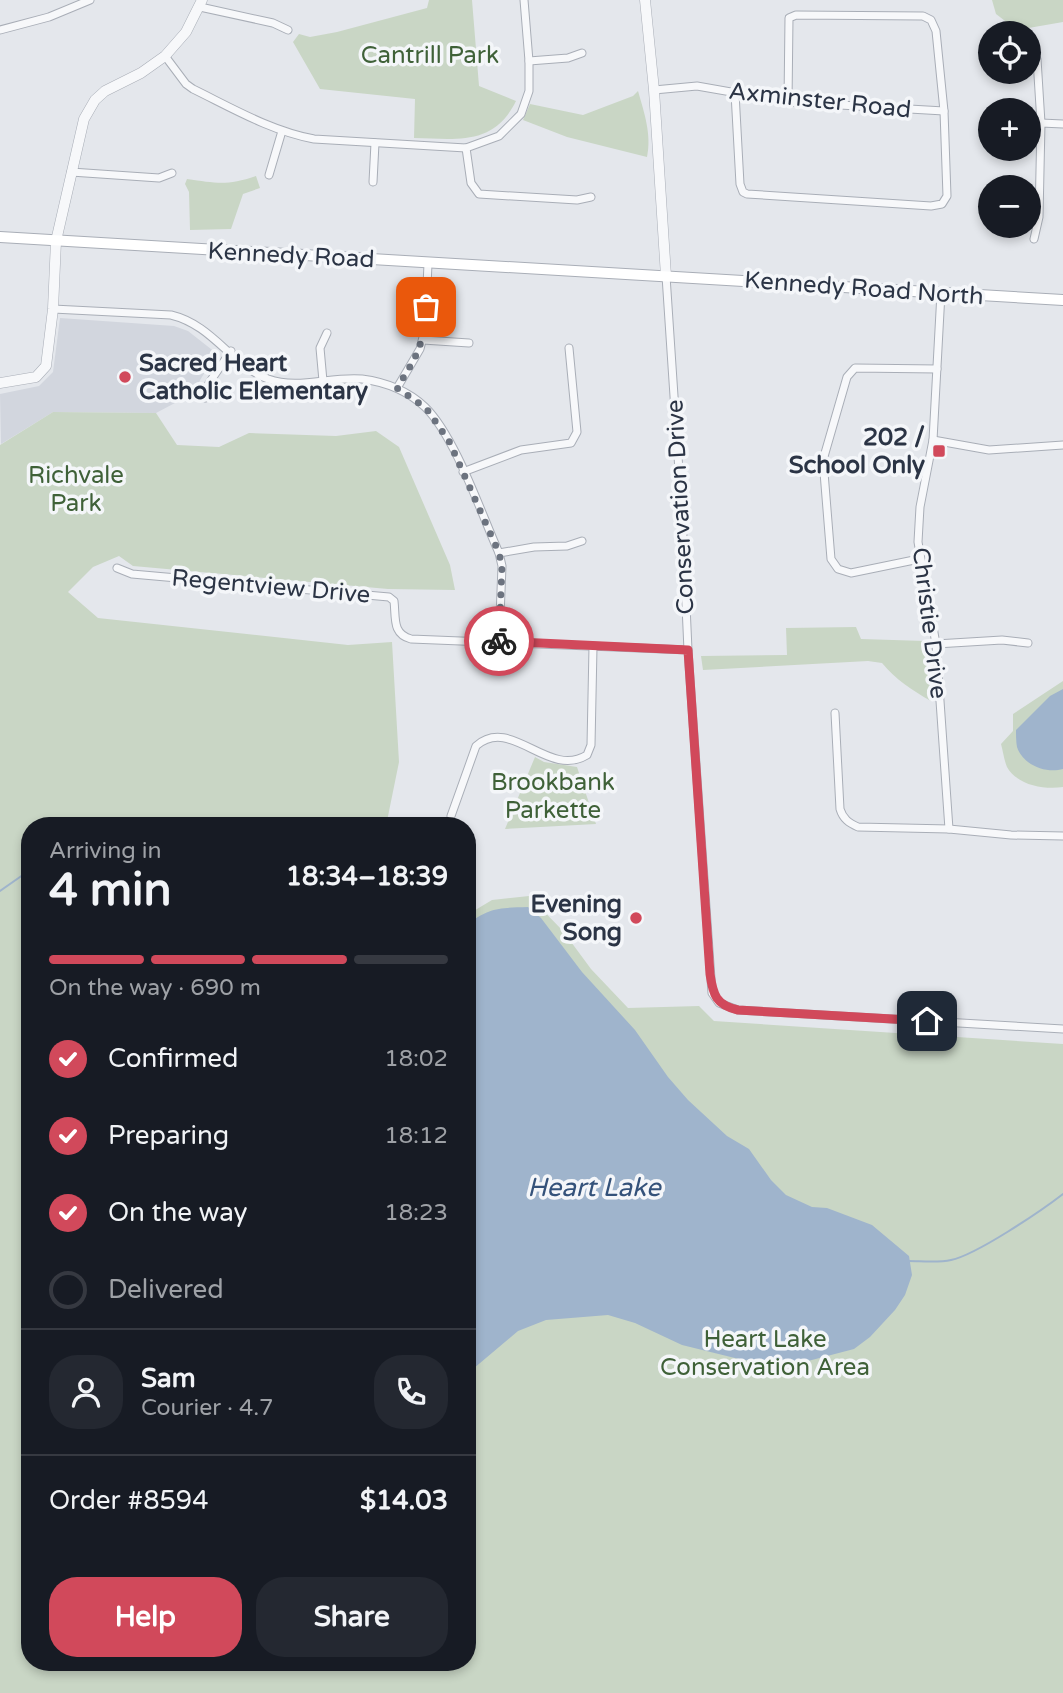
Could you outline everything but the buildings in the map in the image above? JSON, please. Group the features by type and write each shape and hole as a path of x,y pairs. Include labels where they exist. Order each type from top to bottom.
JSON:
{"main road":[{"name":"Kennedy Road","path":"0,237 666,276"},
{"name":"Kennedy Road North","path":"666,276 1063,300"}],"street":[{"path":"0,30 50,17 90,0"},
{"path":"165,56 186,84 193,89 282,131 314,139 466,148 499,136 515,121 529,92 524,0"},
{"name":"Conservation Drive","path":"645,0 654,90 712,993 719,1003 738,1010 1063,1028"},
{"path":"0,383 36,377 46,366 53,309 56,241 80,130 95,100 165,56 186,32 201,3 273,23 288,30"},
{"path":"735,93 740,184 743,192 932,206 942,204 947,196 944,111 936,31 931,20 923,16 796,15 789,18 788,102"},
{"path":"529,61 568,58 582,53"},
{"name":"Axminster Road","path":"654,90 697,86 788,102 944,111"},
{"path":"1041,123 1063,124"},
{"path":"269,174 282,131"},
{"path":"373,182 375,143"},
{"path":"466,148 471,183 479,194 577,200 591,197"},
{"path":"1034,239 1039,217 1040,161"},
{"path":"71,172 159,178 172,173"},
{"path":"397,388 423,340 428,264"},
{"name":"Christie Drive","path":"941,293 933,440 920,507 919,559 936,644 949,829"},
{"path":"53,309 171,315 196,324 253,371 270,379 291,384 362,379 397,388 420,402 434,417 449,441 499,553 502,566 499,642"},
{"path":"323,381 320,348 327,332"},
{"path":"423,340 469,343"},
{"path":"463,472 521,450 571,443 577,432 569,348"},
{"path":"205,398 209,383 230,351"},
{"path":"919,559 851,573 838,569 831,559 823,460 847,377 855,368 937,369"},
{"path":"933,440 989,450 1063,445"},
{"path":"499,553 534,547 567,546 582,541"},
{"name":"Regentview Drive","path":"117,568 132,574 389,597 394,601 396,625 402,636 688,650"},
{"path":"936,644 1002,640 1028,643"},
{"path":"451,816 476,746 485,739 502,737 538,754 565,760 574,761 587,755 591,745 593,647"},
{"path":"835,713 840,808 843,816 858,827 1063,836"}],"shaded area":[{"name":"Sacred Heart Catholic Elementary","path":"60,318 174,326 188,331 216,353 192,394 156,413 53,412 1,444 0,394 39,386 53,372"}],"green space":[{"name":"Cantrill Park","path":"429,0 472,0 479,86 516,101 507,116 485,133 459,139 414,138 415,99 320,89 293,42 299,34 310,37 337,32 427,8"},
{"path":"992,0 1063,0 1063,22 1041,26 1041,21 1005,21 996,14"},
{"path":"638,91 648,132 647,157 567,137 523,120 530,104 583,115 633,96"},
{"path":"256,176 260,188 243,194 231,229 190,230 189,192 185,184 187,179 221,183"},
{"name":"Heart Lake Conservation Area","path":"53,412 156,413 177,445 219,447 249,433 336,436 376,431 399,447 450,565 455,590 388,589 133,566 119,556 93,567 68,592 98,618 348,645 392,642 399,762 388,817 21,817 21,1671 476,1671 476,910 492,900 529,896 563,931 591,969 628,1008 699,1006 714,1021 1063,1044 1063,1693 0,1693 0,445"},
{"path":"856,627 861,639 925,641 931,701 905,684 882,663 868,661 703,670 701,656 787,655 786,628"},
{"path":"1063,681 1063,787 1032,785 1011,773 1001,744 1013,731 1013,714"},
{"name":"Brookbank Parkette","path":"535,757 544,762 577,767 596,824 505,829"}],"water":[{"path":"1063,689 1063,769 1036,767 1020,753 1016,730 1050,696"},
{"name":"Heart Lake","path":"528,907 541,918 582,972 635,1030 688,1100 727,1136 749,1149 771,1180 786,1195 812,1207 827,1208 872,1225 909,1256 912,1275 905,1295 870,1337 854,1349 808,1361 743,1360 682,1345 635,1323 608,1315 546,1320 518,1331 476,1366 476,919 496,910"}],"waterway":[{"path":"0,891 21,876"},
{"path":"908,1261 951,1260 976,1250 1008,1232 1063,1194"}],"way so far":[{"path":"426,307 421,349 397,388 426,408 449,441 499,553 502,566 499,641"}],"place":[{"name":"Sacred Heart Catholic Elementary","path":"125,377"},
{"name":"202 / School Only","path":"939,451"},
{"name":"Evening Song","path":"636,918"}],"route":[{"path":"499,641 688,650 710,974 712,993 719,1003 738,1010 927,1021"}],"park label":[{"name":"Richvale Park","path":"76,489"}]}
